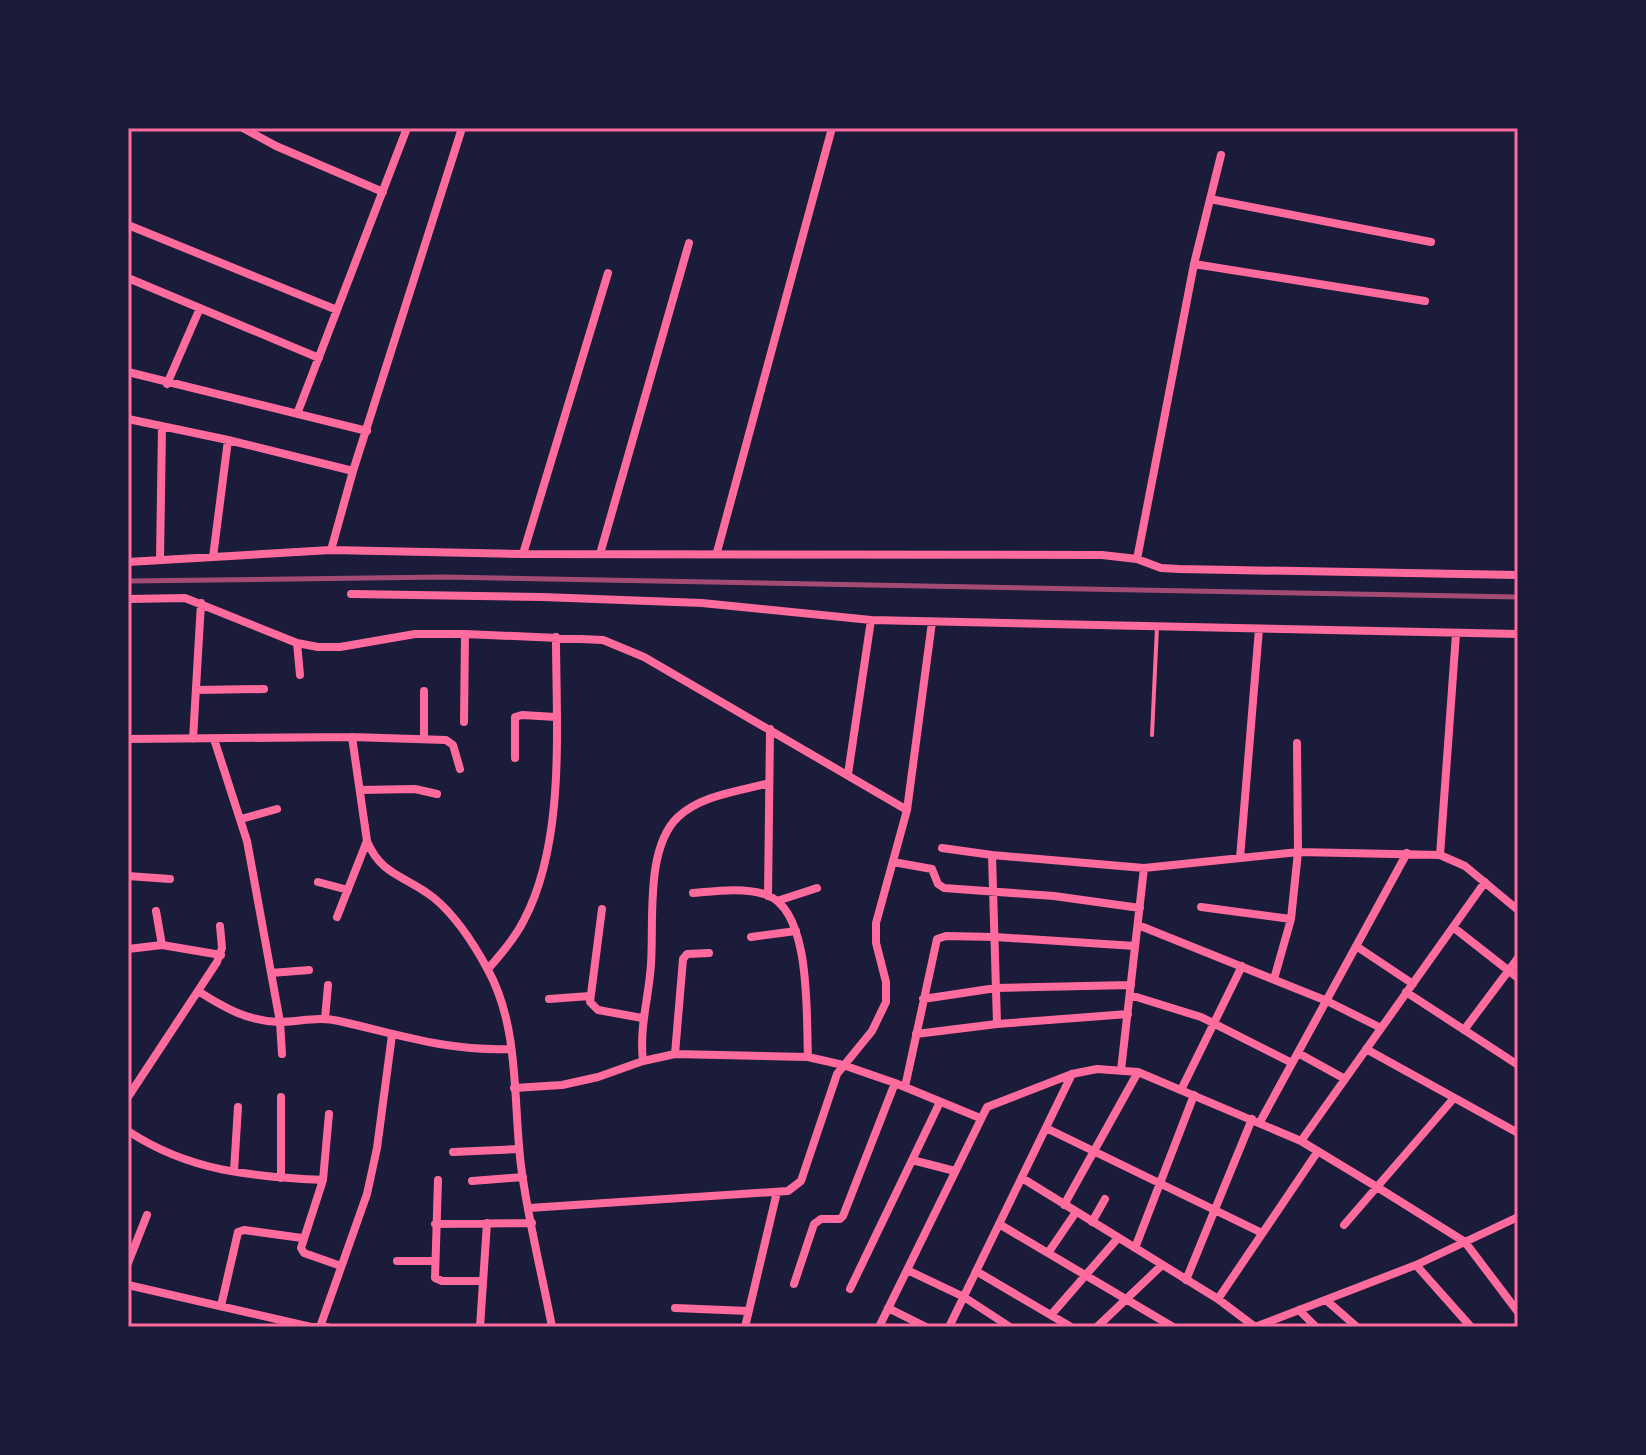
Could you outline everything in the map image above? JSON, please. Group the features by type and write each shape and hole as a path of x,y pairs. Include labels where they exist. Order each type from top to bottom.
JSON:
{"street":[{"path":"243,128 276,146 383,192"},
{"path":"297,414 407,128"},
{"path":"331,550 353,471 462,128"},
{"path":"717,552 832,128"},
{"path":"1137,559 1194,264 1221,155"},
{"path":"1210,199 1431,242"},
{"path":"128,225 337,310"},
{"path":"600,554 689,243"},
{"path":"1194,264 1425,301"},
{"path":"523,554 608,273"},
{"path":"128,278 319,358"},
{"path":"167,384 200,308"},
{"path":"128,372 367,431"},
{"path":"128,419 353,471"},
{"path":"160,560 162,426"},
{"path":"213,557 228,440"},
{"path":"128,562 331,550 523,554 1102,555 1179,569 1518,575"},
{"path":"351,594 702,603 871,620 1518,634"},
{"path":"128,599 185,598 297,643 340,647 415,634 603,640 626,647 907,810"},
{"path":"193,739 201,603"},
{"path":"848,774 871,620"},
{"path":"529,1208 788,1191 801,1181 837,1074 872,1031 886,1002 886,982 876,943 876,923 907,810 932,622"},
{"path":"1240,858 1259,629"},
{"path":"464,722 465,634"},
{"path":"1440,855 1456,634"},
{"path":"488,969 516,934 536,893 552,817 557,769 556,637"},
{"path":"297,643 300,675"},
{"path":"196,690 264,689"},
{"path":"424,691 424,739"},
{"path":"515,758 515,717 556,717"},
{"path":"768,896 770,729"},
{"path":"352,737 367,841 373,855 381,866 433,897 458,922 488,969 506,1015 523,1177 552,1327"},
{"path":"128,739 424,739 450,742 460,769"},
{"path":"214,739 241,819 280,1022 282,1054"},
{"path":"1274,979 1291,919 1298,852 1297,743"},
{"path":"643,1061 640,1038 651,964 651,925 658,858 665,834 679,816 701,802 769,783"},
{"path":"360,790 415,789 437,794"},
{"path":"241,819 277,809"},
{"path":"337,917 367,841"},
{"path":"942,848 1144,868 1298,852 1440,855 1465,866 1518,910"},
{"path":"1186,1280 1214,1209 1256,1120 1298,1053 1407,853"},
{"path":"992,855 997,1024"},
{"path":"893,862 932,869 938,884 944,888 1054,896 1140,908"},
{"path":"1121,1070 1144,868"},
{"path":"128,876 170,879"},
{"path":"318,882 348,890"},
{"path":"1301,1141 1485,882"},
{"path":"777,901 817,888"},
{"path":"693,893 734,891 768,896 777,901 796,931 803,966 808,1057"},
{"path":"1201,907 1291,919"},
{"path":"602,909 590,996 593,1007 642,1018"},
{"path":"156,911 162,945"},
{"path":"1138,925 1327,1001 1381,1028"},
{"path":"128,1097 221,955 220,926"},
{"path":"1453,927 1518,978"},
{"path":"751,937 796,931"},
{"path":"905,1087 937,939 946,936 995,937 1135,946"},
{"path":"128,949 162,945 221,955"},
{"path":"1356,946 1413,984"},
{"path":"675,1054 683,959 687,954 709,953"},
{"path":"1464,1030 1518,958"},
{"path":"1181,1090 1242,966"},
{"path":"271,973 309,970"},
{"path":"325,1019 328,985"},
{"path":"923,999 996,988 1131,985"},
{"path":"198,991 253,1020 325,1019 448,1047 510,1049"},
{"path":"1406,992 1518,1065"},
{"path":"1130,995 1201,1017 1292,1063"},
{"path":"549,999 590,996"},
{"path":"916,1034 1128,1014"},
{"path":"320,1327 372,1171 392,1035"},
{"path":"1366,1049 1518,1133"},
{"path":"1298,1053 1345,1079"},
{"path":"514,1088 586,1080 675,1054 808,1057 895,1083 980,1118"},
{"path":"879,1327 980,1118 992,1103 1072,1074 1097,1069 1138,1072 1301,1141 1465,1242 1518,1312"},
{"path":"1064,1205 1138,1072"},
{"path":"949,1327 1072,1074"},
{"path":"794,1284 814,1224 817,1220 840,1219 843,1216 895,1083"},
{"path":"1135,1248 1194,1095"},
{"path":"281,1097 281,1178"},
{"path":"1344,1225 1454,1098"},
{"path":"850,1289 940,1102"},
{"path":"234,1171 238,1107"},
{"path":"329,1114 323,1180 302,1238 301,1251 341,1266"},
{"path":"1046,1128 1262,1233"},
{"path":"128,1131 163,1153 189,1162 281,1178 323,1180"},
{"path":"453,1152 519,1149"},
{"path":"1218,1299 1318,1151"},
{"path":"912,1160 955,1171"},
{"path":"472,1181 523,1177"},
{"path":"1022,1178 1218,1299 1255,1327 1416,1265 1518,1217"},
{"path":"438,1180 434,1273 438,1280 483,1281"},
{"path":"745,1327 777,1192"},
{"path":"1092,1222 1105,1199"},
{"path":"1048,1253 1076,1212"},
{"path":"128,1263 147,1215"},
{"path":"480,1327 487,1223"},
{"path":"435,1224 532,1223"},
{"path":"999,1224 1173,1327"},
{"path":"221,1306 238,1232 244,1230 302,1238"},
{"path":"1051,1315 1118,1238"},
{"path":"397,1261 434,1261"},
{"path":"1097,1327 1162,1265"},
{"path":"1416,1265 1471,1327"},
{"path":"907,1270 964,1297 1008,1326"},
{"path":"976,1271 1071,1327"},
{"path":"128,1285 311,1327 327,1327"},
{"path":"1326,1300 1357,1327"},
{"path":"675,1308 748,1311"},
{"path":"888,1308 926,1327"},
{"path":"1299,1310 1316,1327"}],"lane":[{"path":"1152,735 1157,627"}],"railway":[{"path":"128,581 444,577 1518,597"}]}
